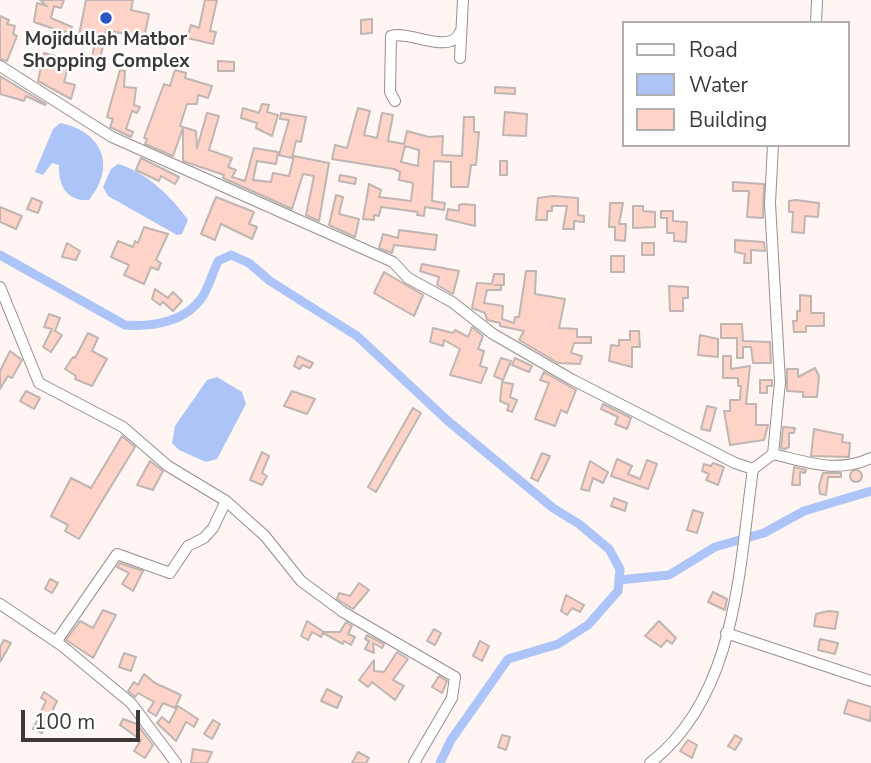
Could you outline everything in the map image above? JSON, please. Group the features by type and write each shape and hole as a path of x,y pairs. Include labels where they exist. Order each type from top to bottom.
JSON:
{"street":[{"path":"460,58 463,0"},
{"path":"816,21 817,0"},
{"path":"395,101 390,92 391,36 401,34 447,43 456,40 460,32"},
{"path":"0,66 112,137 393,262 408,278 452,302 493,334 538,360 735,463 753,469"},
{"path":"650,763 666,751 696,714 726,633 740,580 753,469 773,454 779,382 770,203 773,147"},
{"path":"0,287 39,383 123,427 168,466 226,501 265,536 301,581 343,611 455,677 452,698 414,763"},
{"path":"773,454 827,467 848,467 871,458"},
{"path":"56,642 117,554 170,573 188,546 204,538 213,528 226,501"},
{"path":"0,604 56,642 131,703 174,763"},
{"path":"726,633 871,681"}],"water":[{"path":"60,123 86,134 101,152 102,175 89,200 75,198 65,191 60,179 59,165 52,163 43,175 35,172 53,129"},
{"path":"118,164 148,179 175,203 188,220 182,234 177,235 108,196 103,187 111,169"},
{"path":"217,377 242,392 246,404 217,459 206,462 179,450 172,443 175,426 207,380"}],"building":[{"path":"40,0 64,0 61,8 54,6 51,18 72,27 71,31 63,32 34,22 37,3 47,6"},
{"name":"Mojidullah Matbor Shopping Complex","path":"86,0 133,0 131,10 149,14 144,38 106,30 99,65 91,62 96,38 79,35"},
{"path":"205,0 217,0 210,31 216,32 213,44 187,38 191,25 199,28"},
{"path":"0,16 9,20 7,24 15,26 13,34 17,36 7,61 0,59"},
{"path":"372,19 372,33 361,34 361,20"},
{"path":"44,53 70,60 64,82 75,85 71,99 38,81"},
{"path":"218,61 234,62 234,71 218,71"},
{"path":"120,70 125,71 124,87 136,88 134,105 140,107 137,113 132,111 126,129 133,132 131,137 110,127 113,119 107,117"},
{"path":"175,70 186,73 185,78 212,86 208,98 198,95 197,104 187,104 180,126 196,131 197,148 207,113 219,116 209,150 232,158 228,167 236,170 232,177 245,181 254,148 278,152 276,164 257,161 253,180 271,182 273,173 289,176 294,156 329,163 319,221 306,215 314,176 303,174 292,209 223,178 224,175 183,161 183,128 173,156 145,144 147,139 144,138 164,84 170,86"},
{"path":"0,76 46,104 26,96 24,101 0,94"},
{"path":"495,87 515,88 515,94 495,93"},
{"path":"262,104 269,105 267,112 278,115 272,136 256,128 257,123 241,118 243,108 259,113"},
{"path":"358,108 370,111 364,135 377,138 382,113 393,115 388,141 404,144 407,131 429,137 443,136 442,155 462,156 464,117 474,117 474,132 479,132 476,165 471,165 468,187 451,187 451,162 434,161 432,201 445,203 444,210 425,207 424,216 417,215 418,212 381,207 379,216 374,215 374,220 363,219 369,184 381,190 379,197 411,201 413,183 399,180 400,172 394,169 332,159 335,145 347,148","holes":["405,146 419,150 418,166 401,162"]},
{"path":"505,112 527,114 526,136 503,135"},
{"path":"281,113 306,117 301,142 296,141 292,158 279,155 289,120 280,119"},
{"path":"141,158 179,177 175,184 161,176 159,181 136,170"},
{"path":"500,161 507,161 507,175 500,175"},
{"path":"340,175 356,178 355,184 339,181"},
{"path":"733,182 764,184 763,218 747,217 749,191 733,191"},
{"path":"336,195 343,197 339,214 359,219 355,237 329,225"},
{"path":"216,197 254,212 249,224 257,227 252,239 221,224 215,240 201,234"},
{"path":"32,198 42,202 38,213 27,209"},
{"path":"538,198 578,198 578,215 584,216 584,222 574,221 574,229 563,229 567,206 552,206 552,211 547,211 547,220 536,220"},
{"path":"789,201 819,203 818,217 805,216 804,233 792,232 793,212 789,212"},
{"path":"610,203 623,203 619,224 626,224 625,241 615,240 615,227 609,227"},
{"path":"459,205 475,205 475,226 446,219 448,209 459,211"},
{"path":"633,206 643,206 643,211 655,212 655,227 633,228"},
{"path":"0,207 22,216 16,229 0,222"},
{"path":"661,211 673,211 673,221 687,222 686,242 674,241 674,233 667,233 667,218 661,218"},
{"path":"144,227 168,234 156,260 161,263 158,270 151,267 144,284 124,275 129,265 111,257 118,241 133,247 135,241 138,243"},
{"path":"399,230 437,235 435,250 394,245 392,253 379,248 383,234 398,238"},
{"path":"735,240 764,242 765,251 751,250 751,263 744,263 745,254 735,252"},
{"path":"67,243 80,251 76,260 62,257"},
{"path":"642,243 654,243 654,255 642,255"},
{"path":"611,256 624,256 624,272 611,272"},
{"path":"422,264 459,271 453,294 437,285 439,277 420,271"},
{"path":"526,271 536,271 535,294 565,299 559,328 577,329 577,337 591,337 591,343 574,343 571,353 582,356 580,364 558,363 519,340 524,331 500,326 500,323 487,320 485,313 472,308 477,283 492,284 494,274 504,274 504,285 501,285 501,290 487,290 484,303 503,306 502,319 514,323 515,317 519,317"},
{"path":"384,272 423,295 414,316 374,293"},
{"path":"669,286 688,287 688,298 683,298 683,311 670,311"},
{"path":"155,289 168,298 173,292 182,301 173,311 163,302 160,305 152,299"},
{"path":"800,295 811,296 811,313 824,313 824,326 806,326 806,332 794,332 793,321 797,321 797,311 800,311"},
{"path":"49,314 60,318 55,331 62,335 51,352 43,347 52,329 44,327"},
{"path":"721,324 742,324 743,341 770,342 771,363 753,363 751,347 743,347 743,358 737,358 737,338 721,338"},
{"path":"472,327 483,336 478,349 484,351 480,366 487,368 481,383 450,375 460,349 444,340 443,346 430,342 433,328 453,333 455,330 468,337"},
{"path":"630,331 639,331 640,347 632,347 632,367 609,361 611,345 619,346 619,340 630,340"},
{"path":"88,333 98,338 92,351 107,359 92,386 75,379 76,376 65,369 73,357 75,358"},
{"path":"700,335 718,339 718,357 698,355"},
{"path":"10,351 22,360 12,378 8,376 0,389 0,371"},
{"path":"298,356 313,363 310,368 302,365 300,369 294,366"},
{"path":"723,356 731,356 731,369 750,366 746,404 756,404 756,425 768,425 764,440 730,445 724,411 730,411 730,400 740,400 741,386 738,386 738,378 723,378"},
{"path":"501,358 511,361 503,380 494,376"},
{"path":"515,358 532,366 529,372 512,365"},
{"path":"815,368 819,376 817,397 803,397 803,392 787,391 787,369 798,369 798,377"},
{"path":"544,372 576,390 567,413 561,410 555,426 535,419 549,383 540,380"},
{"path":"760,380 772,380 772,386 767,386 767,393 760,393"},
{"path":"502,382 513,384 510,397 517,400 512,412 507,410 509,405 500,401"},
{"path":"26,391 40,398 34,409 20,401"},
{"path":"292,391 315,399 307,414 284,406"},
{"path":"603,404 631,418 627,429 615,424 618,417 601,409"},
{"path":"707,406 716,408 710,431 701,429"},
{"path":"413,408 421,413 376,492 368,487"},
{"path":"783,427 795,428 794,433 789,433 789,447 785,449 781,448"},
{"path":"814,429 843,435 842,442 850,443 849,457 811,456"},
{"path":"122,436 135,447 79,539 65,531 68,525 51,516 71,478 91,488"},
{"path":"262,452 269,456 262,473 267,476 262,485 250,480"},
{"path":"542,453 550,456 538,481 531,478"},
{"path":"617,459 632,466 628,474 640,479 647,460 657,464 648,489 611,476"},
{"path":"150,461 163,471 153,490 137,485"},
{"path":"590,461 608,472 603,483 593,478 589,491 581,489"},
{"path":"713,463 724,467 718,485 706,480 709,474 702,471 704,464 711,466"},
{"path":"794,467 806,470 805,473 800,472 800,485 792,485"},
{"path":"856,470 862,476 856,482 850,476"},
{"path":"823,473 841,473 841,477 828,477 826,495 820,494 819,486"},
{"path":"614,498 627,503 625,511 611,506"},
{"path":"693,510 703,513 697,533 687,530"},
{"path":"120,563 143,571 133,591 122,584 129,573 117,567"},
{"path":"50,579 58,583 52,593 45,589"},
{"path":"359,583 369,590 353,609 337,599 339,593 350,596"},
{"path":"713,592 727,599 725,610 708,602"},
{"path":"566,595 584,605 580,612 572,608 567,615 561,611"},
{"path":"103,610 116,615 93,658 66,640 80,621 93,628"},
{"path":"838,612 835,629 814,626 816,614"},
{"path":"307,621 324,632 340,632 346,622 352,626 348,634 355,637 351,645 344,641 343,644 323,633 321,637 312,632 308,640 301,636"},
{"path":"659,621 676,638 672,644 667,640 661,647 645,636"},
{"path":"434,629 441,633 435,645 427,641"},
{"path":"367,635 384,644 382,648 373,643 374,653 365,649 369,641 365,639"},
{"path":"820,639 838,643 835,654 818,650"},
{"path":"4,640 11,643 0,662 0,647"},
{"path":"480,641 489,646 482,661 473,656"},
{"path":"397,652 408,659 393,680 404,686 395,700 372,682 368,687 359,680 374,660 374,671 384,672"},
{"path":"124,653 136,657 131,671 119,667"},
{"path":"144,674 155,683 181,695 175,708 163,703 156,716 148,711 154,702 138,693 135,697 128,691 134,682 138,685"},
{"path":"439,676 447,681 442,693 432,687"},
{"path":"327,689 342,697 337,708 321,701"},
{"path":"44,692 57,701 42,733 33,729 46,701 41,698"},
{"path":"848,700 871,707 870,721 844,713"},
{"path":"178,706 198,719 194,727 186,722 176,741 157,723 162,717 169,723"},
{"path":"123,719 137,724 153,745 145,758 134,751 141,740 120,725"},
{"path":"213,720 220,724 212,739 204,734"},
{"path":"502,735 510,737 506,750 498,747"},
{"path":"735,735 742,739 735,750 728,746"},
{"path":"688,740 697,745 692,758 680,751"},
{"path":"193,749 212,752 207,763 191,763"},
{"path":"358,752 369,758 366,763 352,763"}],"waterway":[{"path":"0,255 125,325 158,324 178,317 188,312 203,296 218,261 231,255 249,263 270,281 357,336 448,421 553,508 579,524 609,549 620,569 618,591 588,625 558,644 508,659 451,740 440,763"},
{"path":"619,580 669,575 715,547 764,533 804,511 871,491"}],"place":[{"name":"Mojidullah Matbor Shopping Complex","path":"106,18"}]}
